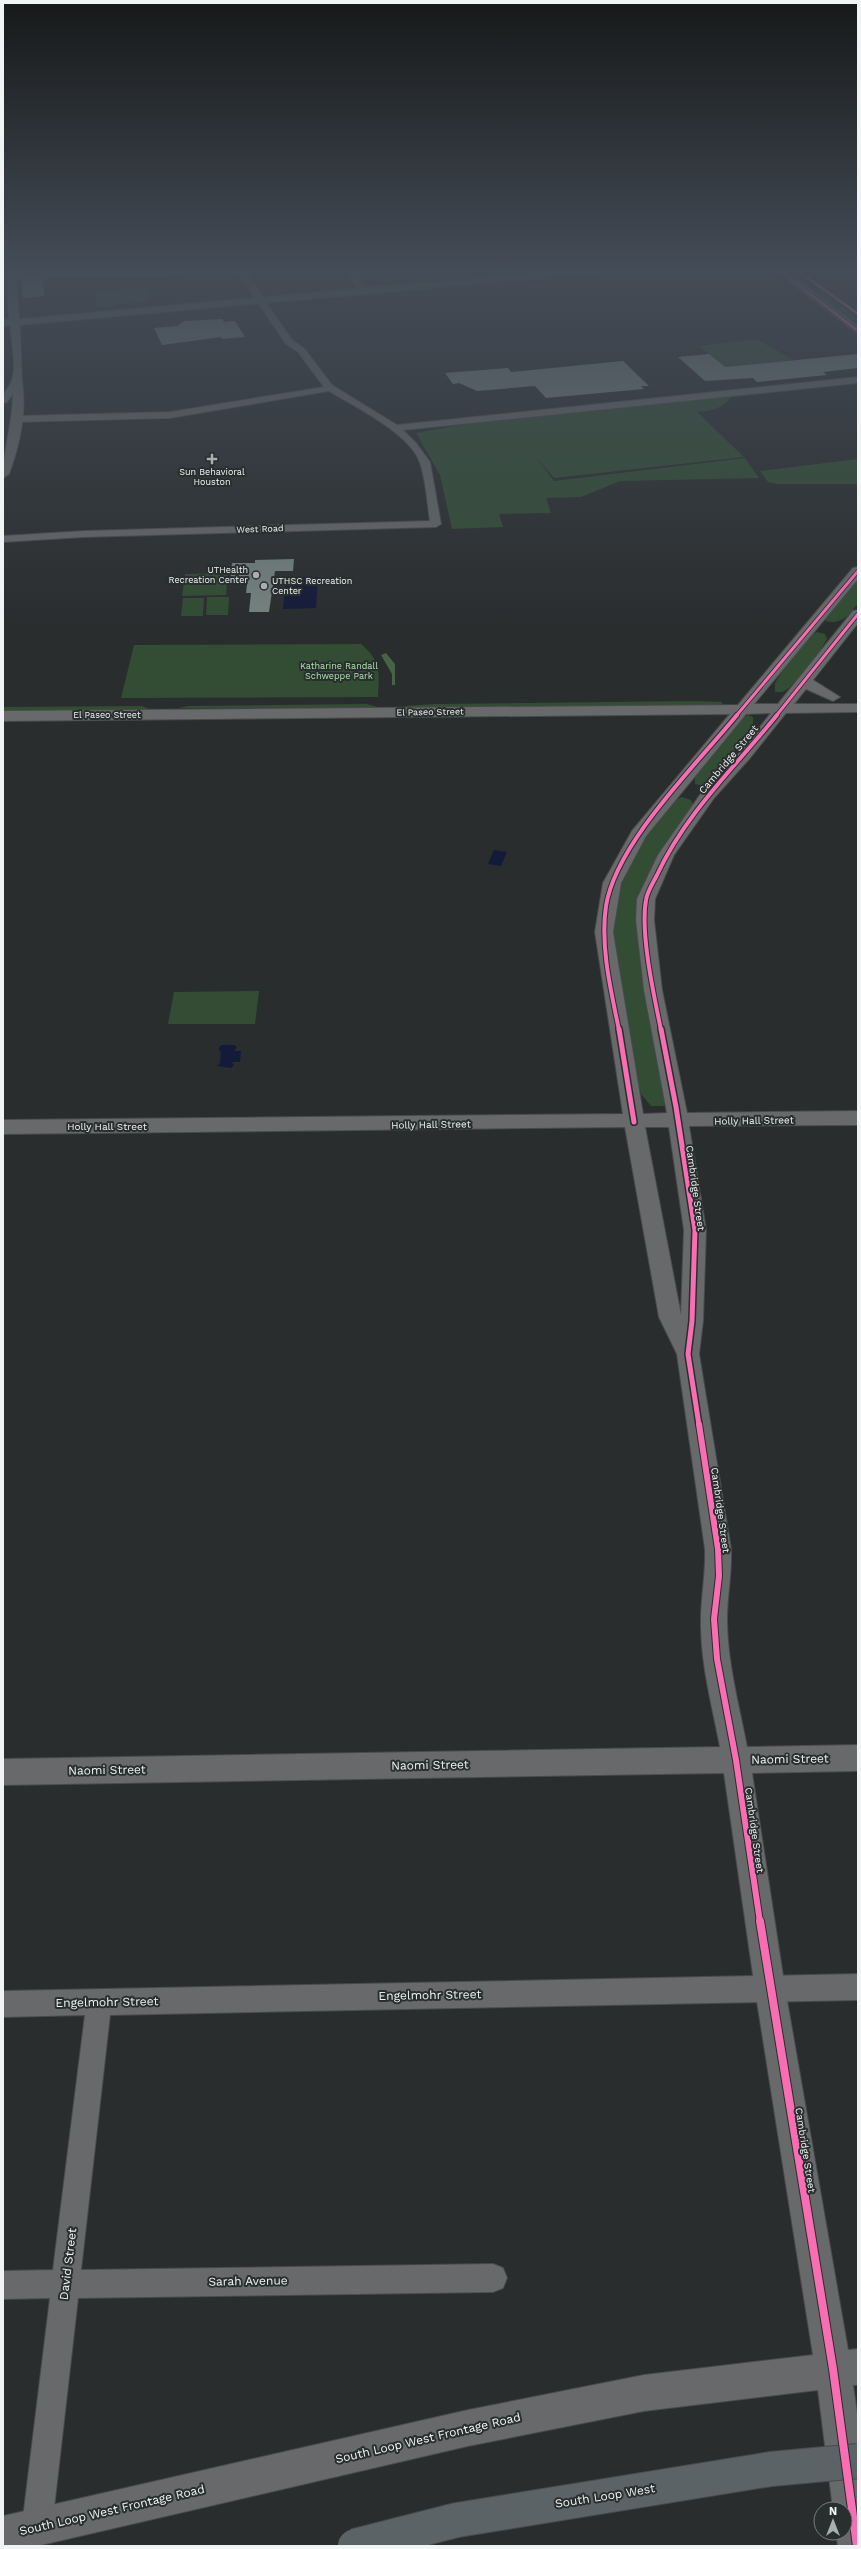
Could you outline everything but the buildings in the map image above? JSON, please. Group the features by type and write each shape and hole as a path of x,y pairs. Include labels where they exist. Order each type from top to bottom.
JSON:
{"highway":[{"name":"South Loop West","path":"355,2546 457,2520 771,2469 858,2461"}],"main road":[{"path":"3,400 11,389"}],"street":[{"path":"3,474 9,458 17,419 20,396 18,389"},
{"path":"17,419 170,415 326,389"},
{"path":"333,389 398,430 464,421 772,389"},
{"name":"West Road","path":"3,539 84,534 436,524 425,462 398,430"},
{"name":"West Road","path":"3,533 84,534"},
{"name":"Cambridge Street","path":"688,1354 670,1317 634,1122 604,932 612,883 624,858 638,835 721,732 858,570"},
{"name":"Cambridge Street","path":"857,2546 846,2368 770,1989 736,1760 717,1659 714,1619 718,1549 688,1354 692,1321 695,1230 653,990 645,920 646,899 666,855 708,795 745,755 858,614"},
{"path":"814,622 844,630"},
{"path":"804,680 816,690 833,696"},
{"name":"El Paseo Street","path":"390,707 680,710 741,709 833,696 858,696"},
{"name":"El Paseo Street","path":"3,716 168,709 390,707 752,697 786,703 858,708"},
{"name":"El Paseo Street","path":"3,703 168,709"},
{"path":"680,710 709,717 714,720 721,732"},
{"path":"678,787 708,795"},
{"name":"Holly Hall Street","path":"3,1127 677,1122 858,1118"},
{"name":"Naomi Street","path":"3,1772 858,1758"},
{"name":"Engelmohr Street","path":"3,2004 858,1987"},
{"name":"David Street","path":"20,2530 66,2284 99,2002"},
{"name":"Sarah Avenue","path":"3,2285 493,2278"},
{"name":"South Loop West Frontage Road","path":"20,2530 468,2428 644,2393 846,2368"}],"green space":[{"path":"731,396 721,406 712,410 697,412 744,457 554,478 535,456 554,481 745,458 759,478 620,481 581,497 546,498 551,513 499,514 503,527 452,529 440,475 416,433 460,425"},
{"path":"858,459 858,484 777,484 768,482 760,471"},
{"path":"228,573 226,595 182,596 185,574"},
{"path":"858,573 858,603 845,618 836,622 826,621 825,619"},
{"path":"207,597 229,597 228,615 206,615"},
{"path":"183,598 204,598 203,616 181,616"},
{"path":"817,632 825,634 827,639 816,658 789,688 783,692 775,692 775,683 798,646 806,637"},
{"name":"Katharine Randall Schweppe Park","path":"361,644 373,656 378,668 378,697 121,698 134,645"},
{"path":"386,653 395,664 395,685 392,685 392,674 381,655"},
{"path":"722,702 722,705 415,709 405,706 434,704"},
{"path":"367,704 378,707 371,710 178,708 188,706"},
{"path":"142,706 149,709 139,711 3,713 3,707"},
{"path":"748,715 753,717 753,727 735,750 727,767 711,783 703,786 695,784 695,774 738,721"},
{"path":"682,797 691,800 694,807 645,887 666,1099 664,1106 651,1106 641,1094 639,1087 621,999 613,939 613,910 619,881 631,853 640,839 673,801"},
{"path":"259,991 255,1024 168,1024 174,992"}],"water":[{"path":"286,577 318,577 316,608 283,609"},
{"path":"494,850 507,852 501,866 488,864"},
{"path":"222,1045 234,1045 237,1047 234,1051 241,1051 240,1062 232,1062 234,1066 231,1068 217,1066 220,1063 221,1051 219,1051 219,1047"}],"cycle path":[{"path":"634,1122 626,1064 608,967 605,936 606,907 612,882 622,862 640,833 661,806 858,571"},
{"path":"857,2546 833,2369 770,1989 736,1760 717,1659 714,1619 719,1576 718,1549 688,1354 692,1321 695,1230 676,1107 653,990 645,920 646,899 666,855 708,795 745,755 858,614"}],"place":[{"name":"Sun Behavioral Houston","path":"212,459"},
{"name":"UTHealth Recreation Center","path":"256,575"},
{"name":"UTHSC Recreation Center","path":"264,586"}]}
